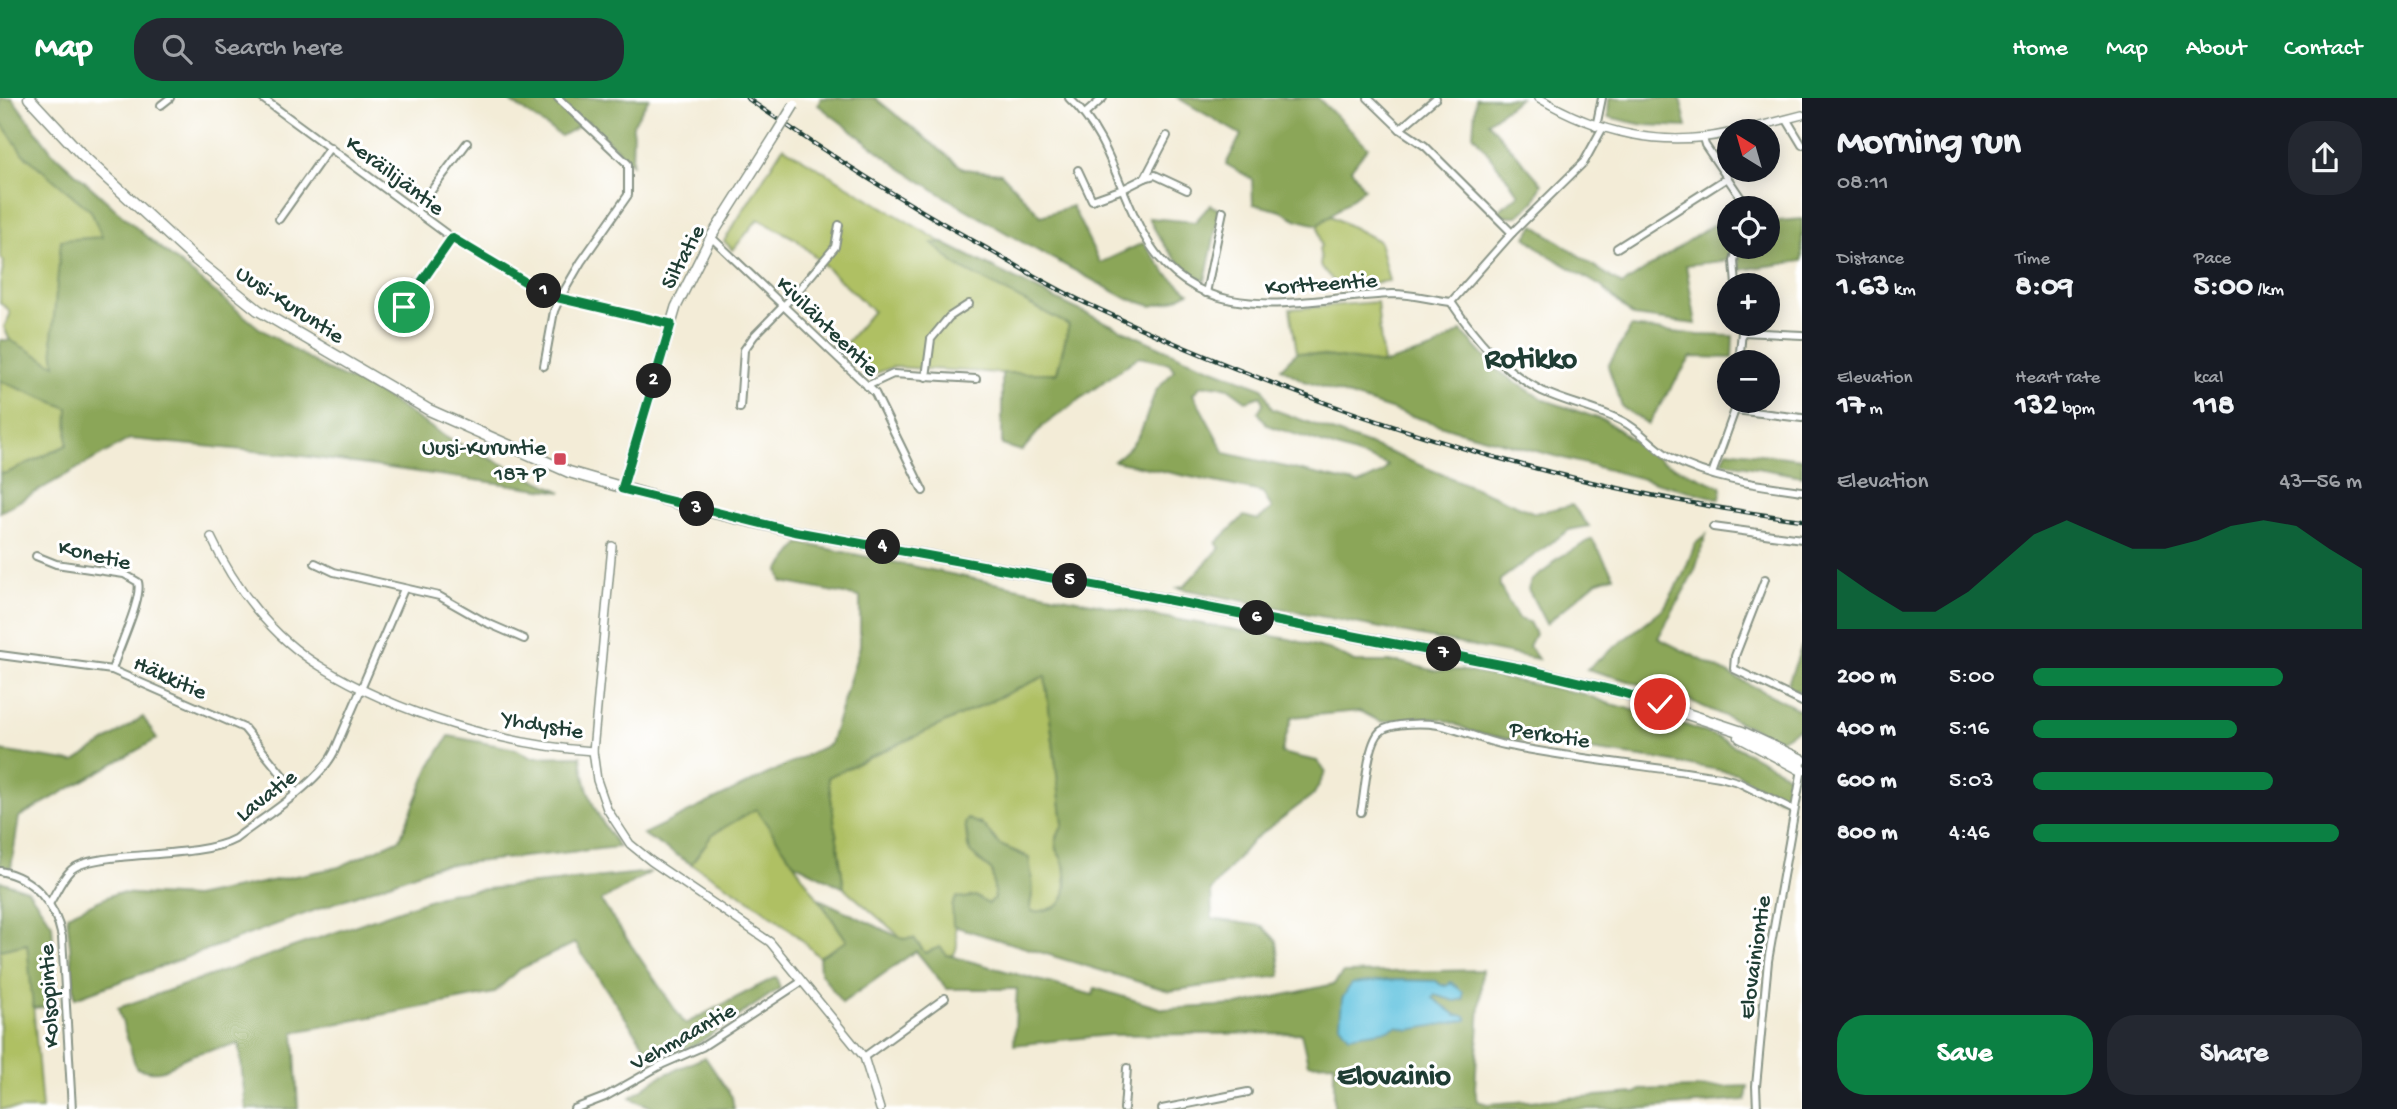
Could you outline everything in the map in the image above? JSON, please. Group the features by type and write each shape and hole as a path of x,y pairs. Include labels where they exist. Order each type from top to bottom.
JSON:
{"main road":[{"name":"Uusi-Kuruntie","path":"29,98 83,156 196,260 258,310 429,410 532,457 622,489 792,531 1107,588 1524,669 1620,692 1725,726 1802,760"},
{"name":"Siltatie","path":"622,489 671,324 688,278 796,101"},
{"name":"Uusi-Kuruntie","path":"1725,726 1740,737 1802,769"}],"street":[{"path":"161,105 170,98"},
{"name":"Keräilijäntie","path":"262,98 452,238 532,286 559,298 671,324"},
{"path":"544,366 559,298 581,261 628,195 629,182 628,164 558,98"},
{"name":"Kortteentie","path":"1069,98 1086,113 1146,239 1161,259 1197,290 1233,302 1272,305 1396,294 1451,302"},
{"path":"1086,113 1103,98"},
{"path":"1368,98 1399,129 1425,146 1512,233"},
{"path":"1399,129 1436,98"},
{"path":"1539,98 1599,128 1658,138 1717,136"},
{"path":"1602,98 1599,128 1584,162 1512,233 1451,302 1483,345 1521,378 1542,391 1625,422 1672,459 1747,484 1802,491"},
{"path":"1780,122 1802,115"},
{"path":"1787,120 1802,145"},
{"path":"1145,178 1167,136"},
{"path":"1703,138 1717,163"},
{"path":"416,211 467,143"},
{"path":"279,219 330,147"},
{"path":"1078,170 1092,200 1123,190 1155,175 1187,190"},
{"path":"1617,248 1721,182"},
{"path":"1206,293 1223,211"},
{"path":"740,408 744,350 835,247 839,225"},
{"name":"Kivilähteentie","path":"711,237 875,393 923,491"},
{"path":"404,307 452,238"},
{"path":"926,377 931,339 949,317 969,304"},
{"path":"1780,334 1802,335"},
{"path":"867,386 893,374 976,379"},
{"path":"1712,474 1734,413"},
{"path":"1760,413 1802,418"},
{"path":"1713,527 1802,539"},
{"name":"Yhdystie","path":"211,537 234,580 279,634 319,666 362,690 456,726 564,749 593,751 597,780 607,809 630,844 771,942 864,1057 880,1109"},
{"path":"593,751 612,546"},
{"name":"Konetie","path":"36,556 56,564 124,574 138,582 139,596 112,670"},
{"path":"315,563 334,572 439,596 485,622 524,639"},
{"path":"1765,579 1735,656 1734,669 1802,702"},
{"name":"Lavatie","path":"50,904 69,871 79,864 222,846 235,839 328,765 404,589"},
{"name":"Häkkitie","path":"0,655 112,670 244,728 296,792"},
{"name":"Perkotie","path":"1361,812 1376,737 1387,728 1414,724 1440,725 1503,745 1738,782 1794,810"},
{"name":"Elovainiontie","path":"1757,1109 1756,1086 1769,961 1802,769"},
{"name":"Elovainiontie","path":"1794,810 1802,796"},
{"name":"Kolsopintie","path":"0,871 24,878 38,889 59,920 72,1109"},
{"name":"Vehmaantie","path":"574,1109 605,1097 663,1064 702,1047 801,982"},
{"path":"864,1057 945,998"},
{"path":"1124,1109 1127,1068"},
{"path":"1163,1109 1248,1092"}],"green space":[{"path":"0,98 12,98 52,152 141,232 259,328 327,370 374,390 449,439 562,492 295,455 130,439 0,512 0,473 7,473 67,445 68,408 0,381 0,340 10,340 55,365 52,337 61,240 102,237 91,211 23,154 0,121"},
{"path":"505,98 649,98 633,125 632,164 588,121 561,136"},
{"path":"821,98 875,98 964,169 1001,173 1041,216 1072,206 1100,263 1143,243 1167,274 1189,292 1172,301 1152,306 1126,298 1027,245 902,169 818,105"},
{"path":"1178,98 1318,98 1368,147 1351,169 1364,189 1318,225 1253,204 1252,179 1226,164 1241,135"},
{"path":"1476,98 1520,98 1488,122 1542,184 1534,202 1518,216 1503,216 1497,212 1519,194 1473,134"},
{"path":"1609,98 1680,98 1687,127 1644,125 1608,117"},
{"path":"0,121 24,154 92,211 103,237 52,337 56,366 10,340 4,327 10,315 8,309 0,303 4,262 0,257"},
{"path":"783,147 943,243 933,243 958,266 1069,325 1057,373 893,367 868,376 842,348 873,311 796,239 758,219 733,250 724,241"},
{"path":"1210,205 1220,210 1205,281 1187,269 1172,254 1149,218 1195,222"},
{"path":"1331,216 1379,241 1389,281 1339,287 1320,266 1318,225"},
{"path":"1802,219 1802,261 1739,270 1739,259 1780,259 1780,221"},
{"path":"1717,222 1717,259 1739,259 1686,265 1696,324 1633,316 1602,287 1545,253 1526,237 1534,225 1622,285"},
{"path":"932,243 943,243 1070,306 1184,358 1263,388 1272,409 1386,451 1535,513 1572,505 1589,526 1569,530 1500,580 1500,587 1518,619 1529,622 1535,634 1529,646 1538,659 1178,588 1184,586 1220,548 1216,543 1244,516 1258,520 1272,508 1262,492 1114,461 1138,437 1156,391 1174,370 1169,363 1138,357 1043,426 1022,451 1002,445 1002,373 1057,373 1069,325 957,266","holes":["1216,385 1228,388 1246,401 1261,396 1263,404 1258,412 1267,425 1388,465 1383,473 1359,484 1225,453 1193,394 1201,386"]},
{"path":"1377,302 1383,364 1297,352 1290,309"},
{"path":"1631,327 1733,336 1732,350 1717,350 1717,358 1691,357 1648,424 1622,407 1608,366"},
{"path":"1461,331 1497,370 1542,399 1606,421 1663,462 1722,487 1720,499 1455,430 1304,381 1281,368 1297,352 1383,364 1432,349"},
{"path":"0,381 68,407 67,445 7,473 0,473"},
{"path":"1727,450 1802,459 1802,476 1722,462"},
{"path":"1706,535 1695,570 1658,638 1802,711 1802,727 1779,740 1677,695 1587,669 1664,608 1683,575 1695,544"},
{"path":"1592,539 1614,576 1596,582 1546,624 1528,589 1531,581 1555,560"},
{"path":"800,543 1145,614 1289,639 1331,650 1355,662 1399,662 1436,671 1459,670 1584,694 1607,703 1672,720 1720,738 1785,773 1791,780 1788,800 1778,799 1736,773 1473,732 1443,719 1413,718 1381,722 1360,711 1292,717 1281,753 1317,761 1326,772 1314,794 1253,840 1211,890 1212,919 1262,926 1277,941 1281,976 1169,991 953,926 952,906 957,897 975,896 988,904 995,898 992,871 970,852 965,823 968,819 983,825 1000,845 1029,858 1033,889 1031,911 1042,911 1058,905 1065,894 1066,872 1056,845 1063,824 1045,676 828,777 844,888 794,863 756,809 713,834 691,864 643,834 830,744 860,646 860,597 782,582 779,570"},
{"path":"1802,646 1802,693 1787,686"},
{"path":"1045,676 1063,824 1057,836 1058,853 1064,863 1066,890 1063,900 1057,908 1031,911 1033,889 1025,855 1000,845 980,822 965,823 968,848 992,871 995,898 988,904 972,896 954,901 956,950 953,955 935,949 925,953 914,938 903,939 844,888 828,777"},
{"path":"143,717 157,739 19,817 11,868 0,866 0,751 74,762"},
{"path":"449,736 516,749 530,757 581,756 593,804 619,847 436,866 75,998 67,915 116,893 194,897 339,867 400,839 430,766"},
{"path":"756,808 847,941 819,957 774,918 691,864 713,834"},
{"path":"651,872 601,901 685,1024 776,977 780,988 697,1044 654,1060 575,943 518,970 494,993 294,1032 298,1109 246,1109 239,1044 195,1054 160,1071 136,1068 118,1008 448,893"},
{"path":"0,881 28,890 52,924 57,1006 33,1008 27,944 0,950"},
{"path":"819,899 903,939 914,938 925,953 940,947 947,955 1093,995 1095,988 1163,1009 1238,1005 1334,984 1343,973 1482,970 1475,1088 1477,1101 1488,1104 1636,1093 1640,1090 1748,1086 1746,1100 1634,1109 1334,1109 1334,1063 1308,1064 1301,1033 1109,1035 1014,1045 1017,989 947,989 916,951 842,1003 820,972 819,957 847,941","holes":["1390,980 1436,981 1447,985 1463,999 1456,1001 1435,995 1432,998 1456,1015 1409,1030 1397,1026 1351,985"]},
{"path":"28,944 42,1109 0,1109 0,950"},
{"path":"705,1057 732,1097 734,1109 656,1109 630,1098 659,1077"}],"water":[{"path":"1390,980 1436,981 1441,985 1451,982 1463,992 1463,999 1455,1001 1435,995 1433,998 1456,1015 1465,1016 1467,1020 1409,1030 1397,1026 1349,1036 1340,1024 1342,999 1351,984"}],"railway":[{"path":"747,98 895,195 1052,286 1177,344 1263,379 1350,412 1528,466 1710,506 1802,520"}],"place":[{"name":"Uusi-Kuruntie 187 P","path":"560,459"}],"district":[{"name":"Rotikko","path":"1531,357"},
{"name":"Elovainio","path":"1394,1074"}],"route":[{"path":"404,307 452,238 532,286 559,298 671,324 622,489 792,531 1107,588 1524,669 1660,704"}]}
